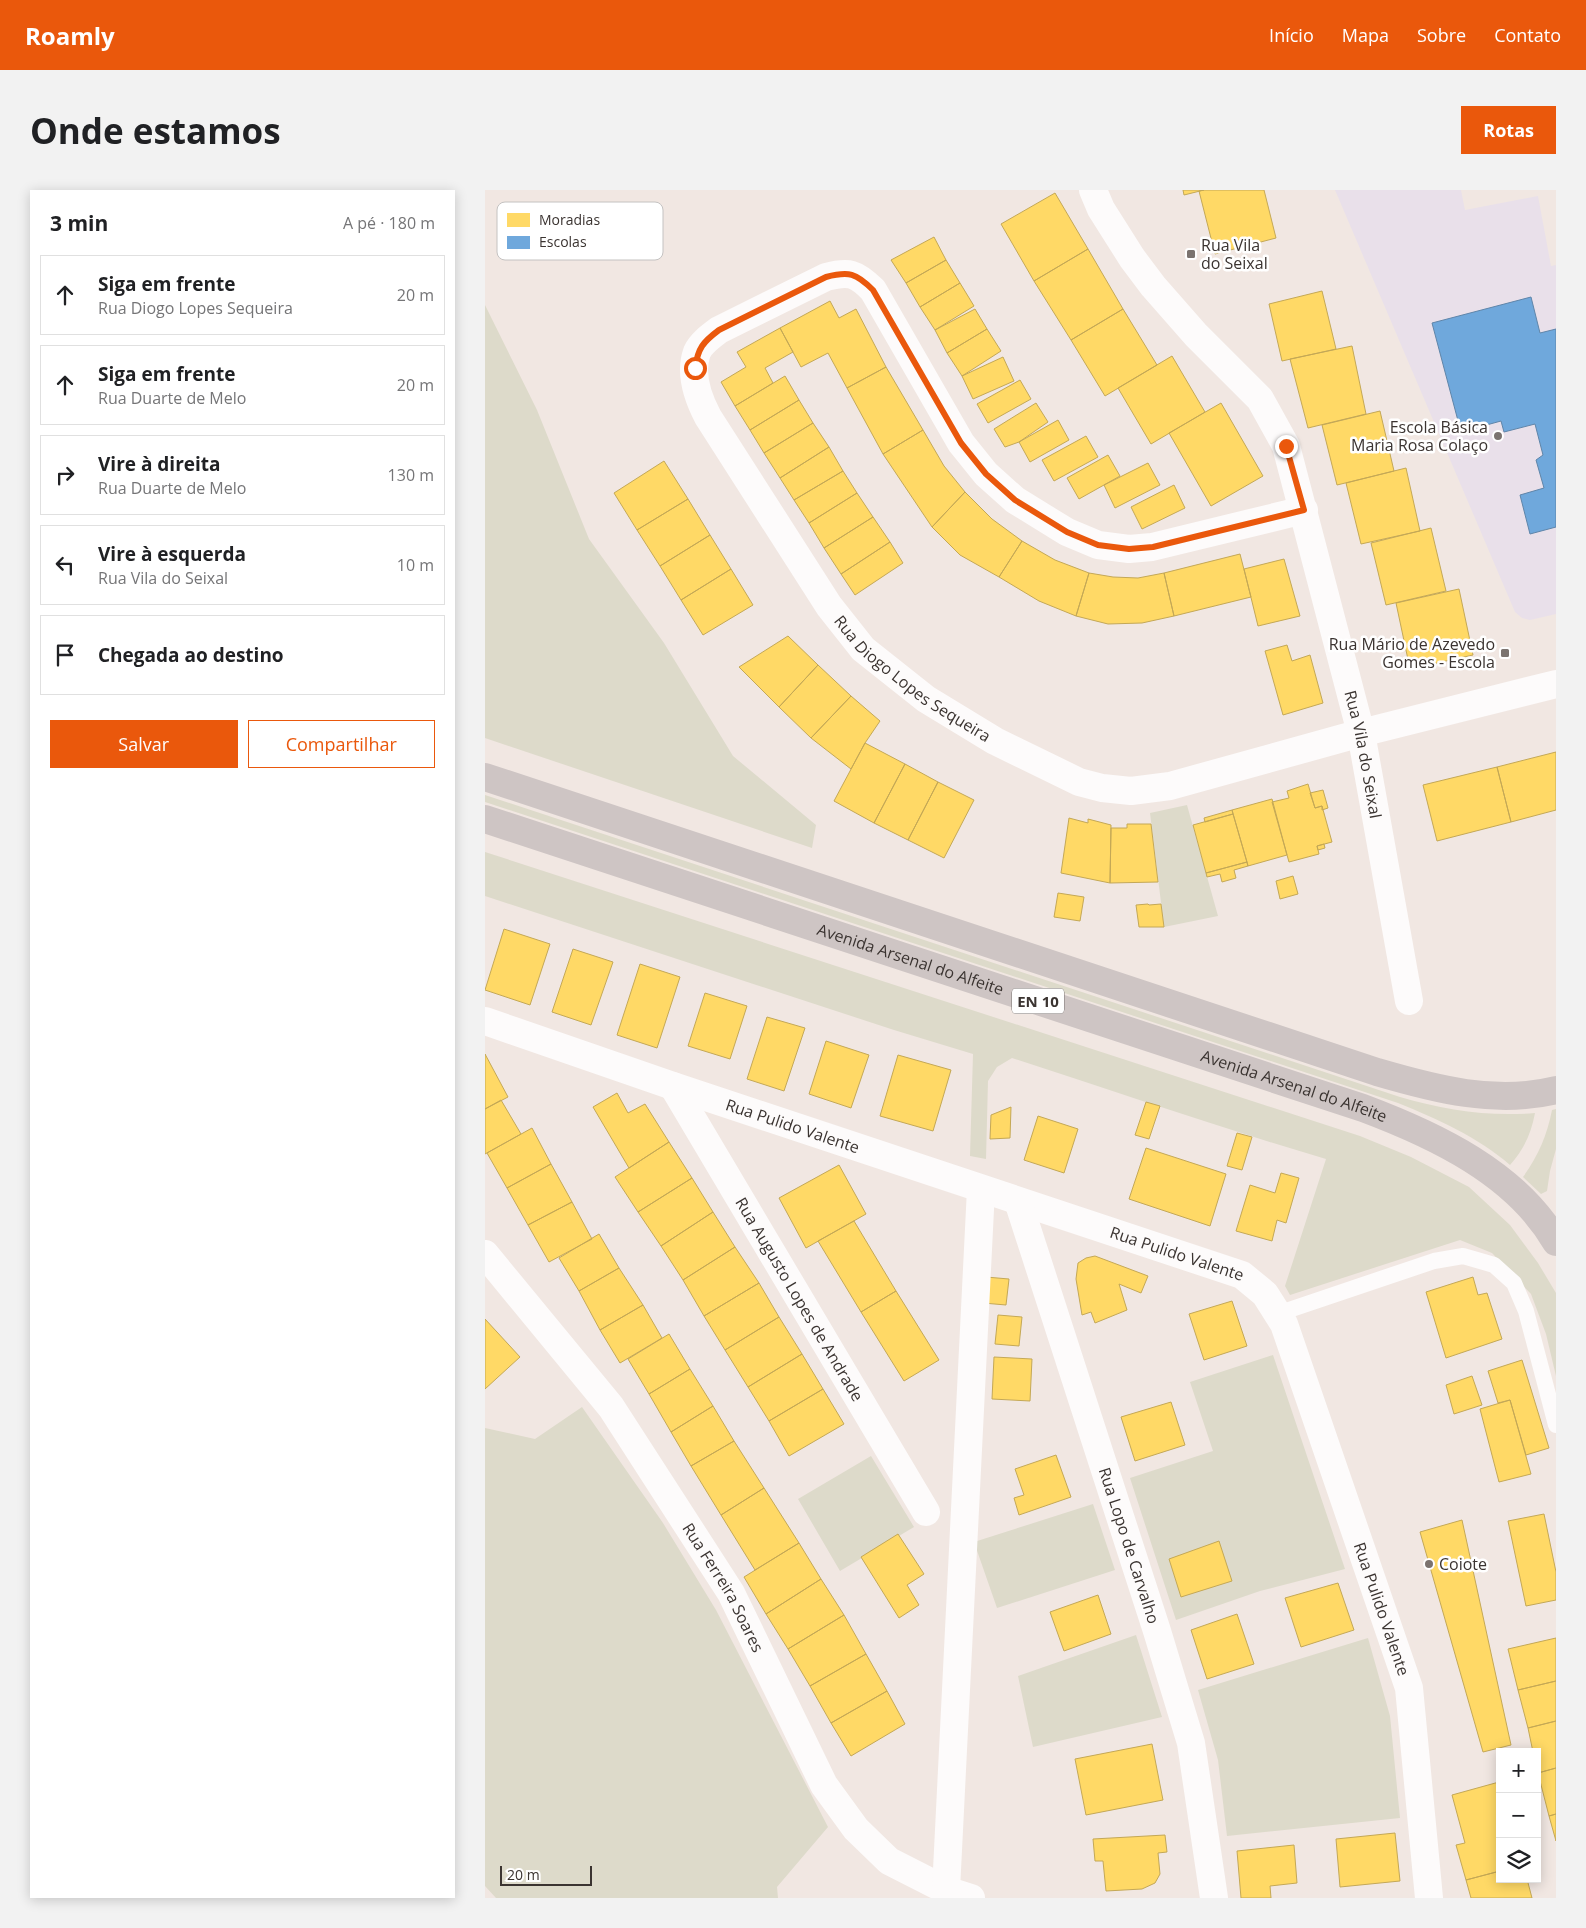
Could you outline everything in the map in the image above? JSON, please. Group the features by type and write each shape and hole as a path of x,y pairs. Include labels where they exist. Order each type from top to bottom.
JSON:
{"main road":[{"name":"EN 10","path":"485,777 1377,1072 1416,1083 1472,1094 1505,1096 1540,1094 1556,1090"},
{"name":"Avenida Arsenal do Alfeite","path":"485,819 1400,1122 1438,1139 1473,1160 1506,1185 1530,1208 1556,1242"}],"street":[{"name":"Rua Vila do Seixal","path":"1093,190 1101,209 1132,258 1153,286 1197,335 1260,399 1286,446 1361,733 1409,1001"},
{"name":"Rua Diogo Lopes Sequeira","path":"1304,510 1153,547 1129,549 1098,545 1067,532 1015,500 986,474 961,443 873,290 861,278 844,272 826,277 719,330 705,340 697,352 695,368 696,385 700,401 737,463 840,621 863,649 926,699 995,741 1079,782 1102,788 1131,791 1170,786 1361,733 1556,684"},
{"name":"Rua Pulido Valente","path":"485,1021 673,1086 1242,1275 1265,1294 1284,1324 1409,1688 1429,1898"},
{"name":"Rua Augusto Lopes de Andrade","path":"673,1086 927,1512"},
{"path":"958,1894 981,1189"},
{"name":"Rua Lopo de Carvalho","path":"1018,1201 1157,1631 1191,1743 1213,1898"},
{"name":"Rua Ferreira Soares","path":"485,1254 611,1407 731,1593 824,1785 856,1829 889,1861 958,1894"}],"lane":[{"path":"485,769 547,798"},
{"path":"1277,1314 1434,1261 1463,1256 1494,1265 1514,1283 1526,1311 1556,1425"}],"shaded area":[{"name":"Escola Básica Maria Rosa Colaço","path":"1335,190 1461,190 1465,210 1538,196 1551,266 1556,265 1556,614 1530,620 1522,618 1515,612"},
{"path":"485,305 537,410 589,539 664,643 733,756 816,825 812,848 485,738"},
{"path":"485,795 1400,1097 1433,1106 1467,1111 1501,1114 1535,1113 1531,1128 1523,1147 1510,1165 1471,1137 1398,1103 485,802"},
{"path":"1187,805 1218,916 1164,927 1150,813"},
{"path":"485,852 1360,1136 1411,1157 1469,1187 1510,1225 1538,1263 1556,1293 1556,1376 1546,1334 1531,1294 1492,1253 1460,1240 1290,1295 1285,1286 1326,1159 1012,1058 997,1067 988,1081 986,1159 970,1156 973,1054 894,1030 485,896"},
{"path":"1556,1109 1556,1149 1547,1191 1541,1194 1523,1177 1541,1145 1552,1110"},
{"path":"1273,1355 1345,1569 1260,1591 1176,1620 1130,1478 1213,1451 1190,1382"},
{"path":"582,1407 663,1523 716,1610 828,1827 777,1887 778,1898 496,1898 485,1886 485,1428 535,1439"},
{"path":"871,1456 914,1527 840,1571 798,1499"},
{"path":"1093,1504 1115,1570 997,1608 974,1542"},
{"path":"1136,1635 1162,1717 1033,1747 1018,1676"},
{"path":"1368,1638 1390,1716 1400,1818 1227,1836 1218,1760 1198,1690"}],"building: Moradias":[{"path":"1183,190 1204,190 1184,195"},
{"path":"1264,190 1276,238 1215,254 1199,191"},
{"path":"1055,193 1088,249 1034,281 1001,224"},
{"path":"934,237 946,260 906,283 891,260"},
{"path":"1088,249 1123,309 1071,340 1034,281"},
{"path":"946,260 960,283 920,307 906,283"},
{"path":"960,283 974,306 935,330 920,307"},
{"path":"1322,291 1336,349 1282,361 1269,304"},
{"path":"830,301 839,318 856,309 886,367 847,388 828,353 801,367 780,328"},
{"path":"975,309 987,329 947,353 935,330"},
{"path":"1123,309 1157,365 1105,396 1071,340"},
{"path":"780,328 793,352 765,368 773,383 735,406 721,382 746,367 737,352"},
{"path":"987,329 1001,351 962,376 947,353"},
{"path":"1352,346 1366,414 1308,428 1290,359"},
{"path":"1172,356 1205,412 1151,444 1118,388"},
{"path":"1003,357 1014,381 973,399 962,376"},
{"path":"886,367 923,430 883,454 847,388"},
{"path":"785,376 799,400 750,430 735,406"},
{"path":"1020,380 1031,399 988,423 977,404"},
{"path":"799,400 813,423 764,453 750,430"},
{"path":"1036,403 1048,422 1019,442 1005,447 994,429"},
{"path":"1221,403 1263,476 1211,506 1169,433"},
{"path":"1380,411 1394,471 1337,485 1322,425"},
{"path":"1058,420 1069,440 1030,462 1019,442"},
{"path":"813,423 829,447 780,478 764,453"},
{"path":"923,430 944,466 965,492 932,527 883,454"},
{"path":"1086,436 1098,457 1054,481 1042,460"},
{"path":"829,447 843,471 794,500 780,478"},
{"path":"1108,455 1120,476 1079,499 1067,478"},
{"path":"664,461 688,499 637,530 614,493"},
{"path":"1148,463 1160,485 1115,508 1104,485"},
{"path":"1406,468 1420,531 1361,544 1346,483"},
{"path":"843,471 857,493 809,523 794,500"},
{"path":"1174,485 1185,508 1142,529 1131,507"},
{"path":"965,492 992,519 1022,541 999,577 960,555 932,527"},
{"path":"857,493 873,517 824,548 809,523"},
{"path":"688,499 710,535 660,566 637,530"},
{"path":"873,517 890,542 841,574 824,548"},
{"path":"1431,528 1446,591 1386,605 1371,543"},
{"path":"710,535 731,569 681,600 660,566"},
{"path":"1022,541 1055,560 1089,573 1076,616 1039,601 999,577"},
{"path":"890,542 903,563 855,595 841,574"},
{"path":"1240,554 1251,597 1174,616 1164,573"},
{"path":"1284,559 1300,616 1258,626 1244,569"},
{"path":"731,569 753,605 703,635 681,600"},
{"path":"1089,573 1113,577 1138,578 1164,573 1174,616 1142,623 1108,624 1076,616"},
{"path":"1459,589 1473,655 1410,669 1396,603"},
{"path":"788,636 818,665 779,707 739,667"},
{"path":"1287,645 1292,661 1310,655 1323,703 1283,715 1265,651"},
{"path":"818,665 851,696 811,738 779,707"},
{"path":"851,696 880,721 851,769 811,738"},
{"path":"865,743 905,764 874,823 834,801"},
{"path":"1556,752 1556,810 1511,822 1497,767"},
{"path":"905,764 938,782 908,840 874,823"},
{"path":"1497,767 1511,822 1437,841 1423,785"},
{"path":"938,782 974,800 944,858 908,840"},
{"path":"1308,784 1315,808 1322,806 1332,842 1317,846 1319,854 1289,862 1272,802 1289,798 1287,791"},
{"path":"1323,790 1328,808 1322,810 1322,806 1315,808 1310,793"},
{"path":"1272,799 1287,855 1248,866 1232,810"},
{"path":"1232,810 1233,814 1205,822 1204,818"},
{"path":"1233,814 1247,862 1206,873 1193,825"},
{"path":"1069,818 1088,823 1088,819 1111,825 1110,883 1061,873"},
{"path":"1127,824 1151,824 1158,882 1110,883 1111,828 1127,828"},
{"path":"1324,844 1325,848 1318,850 1317,846"},
{"path":"1247,862 1248,866 1234,870 1236,878 1222,882 1220,874 1207,877 1206,873"},
{"path":"1293,876 1298,894 1280,899 1276,881"},
{"path":"1058,893 1084,897 1080,921 1054,917"},
{"path":"1161,904 1164,927 1139,927 1136,905"},
{"path":"504,929 550,944 530,1005 485,990"},
{"path":"573,949 613,962 591,1025 552,1012"},
{"path":"640,964 680,977 657,1048 617,1035"},
{"path":"705,993 747,1006 730,1059 688,1046"},
{"path":"767,1017 805,1028 784,1091 747,1079"},
{"path":"826,1041 869,1055 851,1108 809,1094"},
{"path":"485,1054 508,1097 485,1109"},
{"path":"898,1055 951,1070 933,1131 880,1116"},
{"path":"617,1093 628,1113 645,1104 669,1142 629,1168 593,1107"},
{"path":"501,1100 521,1134 485,1154 485,1109"},
{"path":"1146,1102 1160,1106 1149,1139 1135,1135"},
{"path":"1011,1107 1010,1138 990,1139 991,1115"},
{"path":"1038,1116 1078,1129 1064,1173 1024,1160"},
{"path":"532,1128 551,1164 507,1188 487,1153"},
{"path":"1237,1133 1252,1137 1242,1170 1227,1166"},
{"path":"669,1142 692,1178 638,1212 615,1177"},
{"path":"1146,1148 1226,1174 1210,1226 1129,1199"},
{"path":"551,1164 572,1202 528,1225 507,1188"},
{"path":"839,1165 866,1214 806,1248 779,1198"},
{"path":"1281,1173 1299,1178 1286,1223 1277,1220 1272,1241 1236,1231 1250,1185 1275,1193"},
{"path":"692,1178 713,1212 661,1246 638,1212"},
{"path":"572,1202 592,1239 549,1262 528,1225"},
{"path":"713,1212 735,1247 683,1280 661,1246"},
{"path":"854,1221 896,1291 861,1312 818,1241"},
{"path":"599,1234 619,1268 579,1291 559,1258"},
{"path":"735,1247 759,1283 704,1316 683,1280"},
{"path":"1095,1256 1148,1276 1141,1293 1119,1284 1127,1310 1095,1323 1091,1312 1082,1315 1076,1279 1078,1263 1086,1258"},
{"path":"619,1268 643,1305 600,1330 579,1291"},
{"path":"986,1277 1009,1279 1006,1305 983,1303"},
{"path":"1473,1277 1478,1295 1487,1293 1502,1339 1446,1358 1426,1292"},
{"path":"759,1283 779,1317 725,1350 704,1316"},
{"path":"896,1291 939,1360 904,1381 861,1312"},
{"path":"1232,1301 1247,1346 1204,1360 1189,1314"},
{"path":"643,1305 662,1338 620,1363 600,1330"},
{"path":"998,1315 1022,1317 1019,1346 995,1344"},
{"path":"779,1317 802,1354 748,1387 725,1350"},
{"path":"485,1319 520,1357 485,1389"},
{"path":"669,1334 690,1369 649,1394 628,1359"},
{"path":"802,1354 823,1389 769,1421 748,1387"},
{"path":"994,1357 1032,1359 1030,1401 992,1399"},
{"path":"1522,1360 1549,1448 1526,1455 1510,1400 1498,1403 1488,1371"},
{"path":"690,1369 713,1406 671,1432 649,1394"},
{"path":"1472,1376 1482,1405 1454,1414 1446,1385"},
{"path":"823,1389 844,1424 789,1456 769,1421"},
{"path":"1510,1400 1531,1474 1499,1482 1480,1409"},
{"path":"1171,1402 1185,1445 1135,1461 1121,1417"},
{"path":"713,1406 734,1441 691,1466 671,1432"},
{"path":"734,1441 764,1488 721,1515 691,1466"},
{"path":"1056,1455 1071,1497 1019,1515 1014,1498 1024,1495 1015,1469"},
{"path":"764,1488 799,1543 755,1570 721,1515"},
{"path":"1544,1514 1556,1572 1556,1600 1526,1606 1508,1521"},
{"path":"1462,1520 1511,1745 1483,1752 1420,1532"},
{"path":"898,1534 924,1574 907,1585 919,1605 899,1618 861,1557"},
{"path":"1219,1541 1232,1581 1181,1597 1169,1559"},
{"path":"799,1543 821,1579 766,1614 744,1577"},
{"path":"821,1579 844,1615 788,1649 766,1614"},
{"path":"1338,1583 1354,1630 1301,1647 1285,1598"},
{"path":"1098,1595 1111,1634 1064,1651 1050,1612"},
{"path":"1237,1614 1254,1664 1207,1679 1191,1630"},
{"path":"844,1615 866,1654 810,1686 788,1649"},
{"path":"1556,1638 1556,1681 1518,1690 1508,1649"},
{"path":"866,1654 887,1691 831,1723 810,1686"},
{"path":"1556,1681 1556,1721 1528,1728 1518,1690"},
{"path":"887,1691 905,1724 851,1756 831,1723"},
{"path":"1556,1721 1556,1768 1541,1772 1541,1748 1532,1748 1528,1728"},
{"path":"1152,1744 1163,1800 1086,1815 1075,1759"},
{"path":"1556,1768 1556,1814 1549,1816 1541,1785 1541,1772"},
{"path":"1496,1783 1496,1872 1466,1880 1456,1845 1465,1843 1452,1795"},
{"path":"1556,1814 1556,1841 1549,1816"},
{"path":"1395,1833 1400,1881 1340,1887 1336,1839"},
{"path":"1165,1835 1167,1852 1158,1853 1160,1874 1155,1883 1142,1889 1106,1891 1103,1861 1095,1861 1093,1839"},
{"path":"1294,1845 1297,1883 1270,1886 1271,1898 1241,1898 1237,1851"},
{"path":"1496,1872 1496,1883 1528,1883 1532,1898 1471,1898 1466,1880"}],"building: Escolas":[{"path":"1531,297 1540,333 1556,329 1556,527 1530,534 1520,495 1544,488 1536,460 1543,455 1535,424 1504,432 1501,421 1461,432 1432,323"}],"place":[{"name":"Rua Vila do Seixal","path":"1191,254"},
{"name":"Escola Básica Maria Rosa Colaço","path":"1498,436"},
{"name":"Rua Mário de Azevedo Gomes - Escola","path":"1505,653"},
{"name":"Coiote","path":"1429,1564"}],"route":[{"path":"695,368 697,352 705,340 719,330 826,277 844,272 861,278 873,290 961,443 986,474 1015,500 1067,532 1098,545 1129,549 1153,547 1304,510 1286,446"}]}
